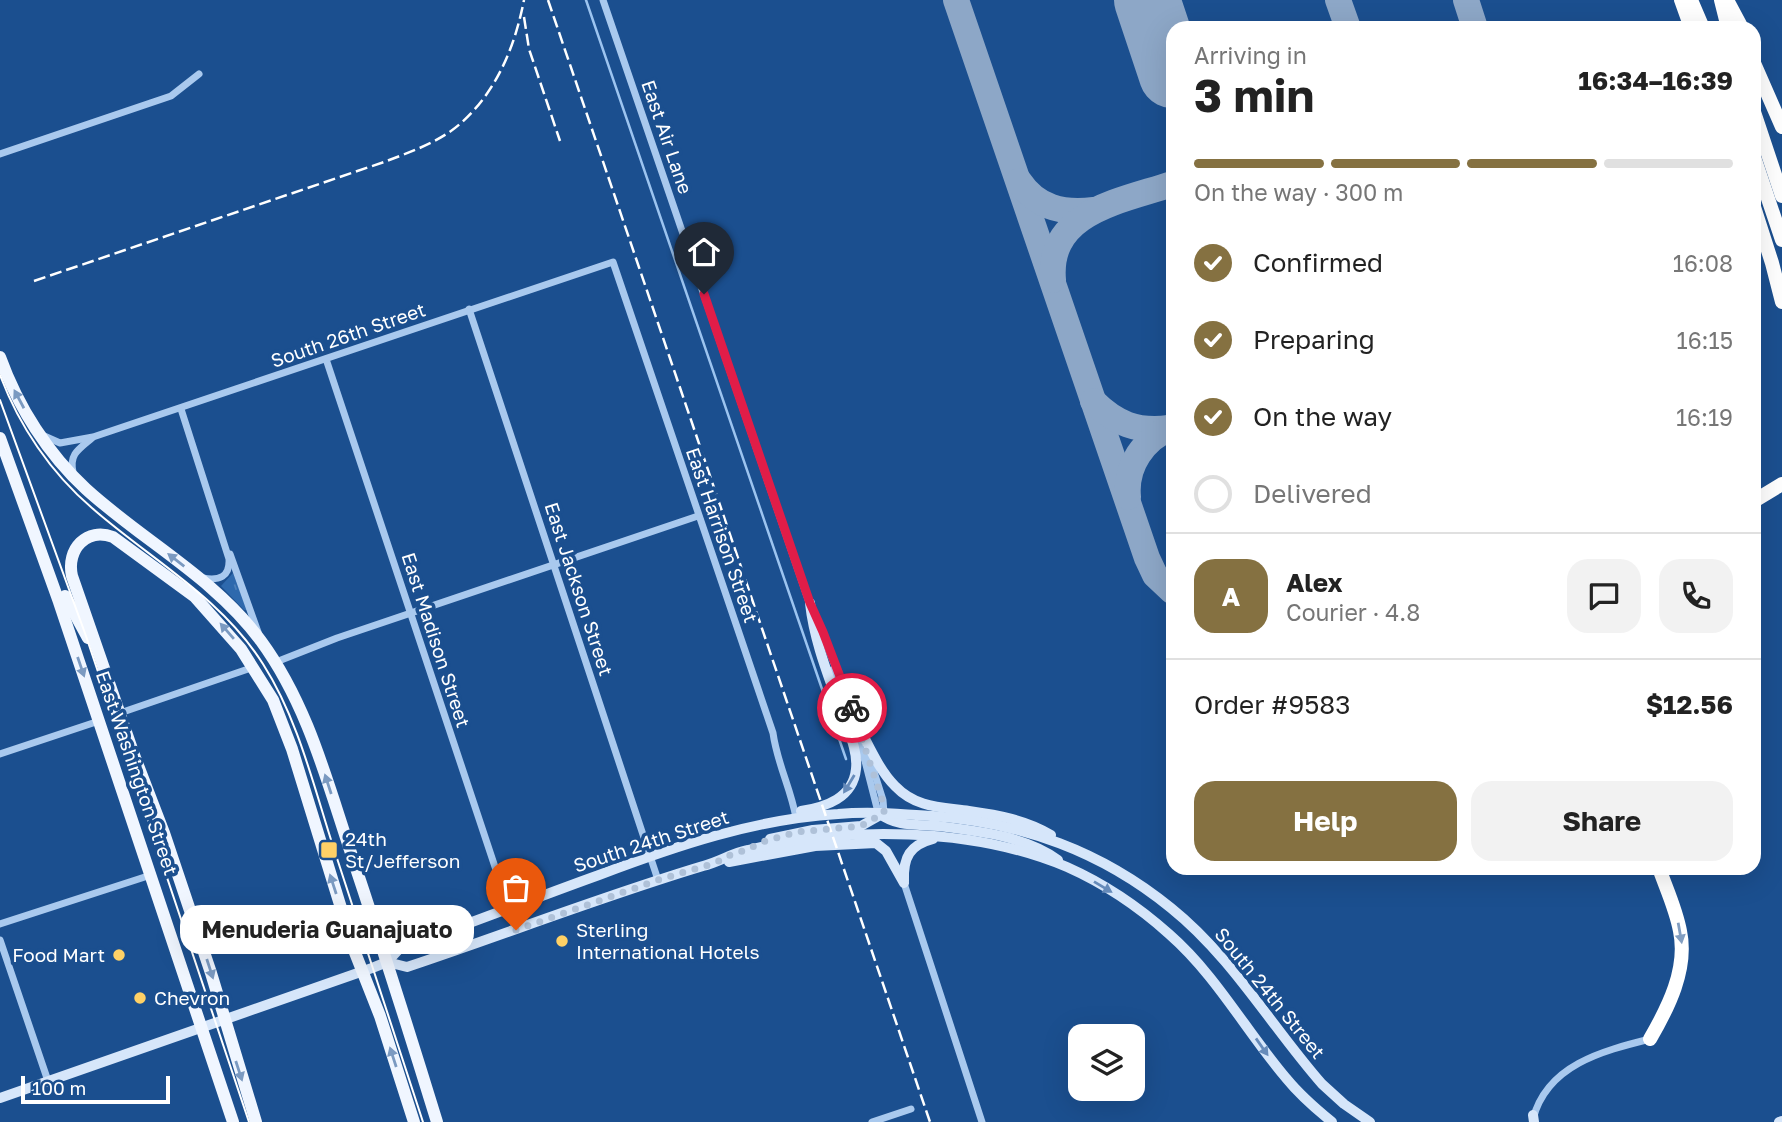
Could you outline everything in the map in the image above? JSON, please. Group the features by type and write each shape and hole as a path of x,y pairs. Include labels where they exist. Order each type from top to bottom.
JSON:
{"highway":[{"path":"1681,0 1688,21"},
{"path":"1691,0 1700,21"},
{"path":"1721,0 1726,21"},
{"path":"1727,0 1738,21"},
{"path":"1761,79 1782,127"},
{"path":"1761,133 1782,196"},
{"path":"1761,178 1782,240"},
{"path":"1761,228 1782,302"},
{"path":"1761,497 1782,484"},
{"path":"1650,1039 1667,1008 1682,960 1680,931 1662,875"}],"main road":[{"path":"0,357 10,383 39,433 84,494 128,530 162,572 195,597 228,632 254,667 280,714 414,1122"},
{"name":"East Washington Street","path":"0,438 24,499 233,1122"},
{"path":"74,478 198,576 238,613 260,639 293,692 313,738 387,962 435,1122"},
{"path":"24,499 41,528 64,596 74,616 98,650"},
{"name":"East Washington Street","path":"162,572 113,537 99,534 85,538 72,553 70,568 168,845 256,1122"},
{"path":"796,815 833,804 850,785 856,770 852,741 813,628 810,603"},
{"path":"856,722 887,777 912,800 926,806 993,815 1030,824 1065,844"},
{"path":"749,849 759,843 797,832 861,826 881,813 896,822 973,831 1025,843 1044,850 1065,866"},
{"name":"South 24th Street","path":"0,1098 363,971 387,962 400,948 694,841 796,815 881,813 985,822 1065,844 1119,872 1172,908 1204,938 1322,1084 1370,1122"},
{"name":"South 24th Street","path":"387,962 407,967 658,880 715,863 749,849 843,836 897,835 958,839 1013,850 1065,866 1134,906 1170,934 1208,976 1286,1078 1332,1122"},
{"path":"904,883 904,863 910,850 936,838"},
{"path":"715,863 815,846 876,843 886,851 904,883"}],"street":[{"name":"East Air Lane","path":"603,0 881,813"},
{"path":"0,155 172,96 199,74"},
{"name":"South 26th Street","path":"39,433 60,443 93,437 613,262"},
{"name":"East Harrison Street","path":"613,262 773,733 775,750 796,815"},
{"name":"East Jackson Street","path":"469,309 658,880"},
{"name":"East Madison Street","path":"326,359 516,930"},
{"path":"181,409 260,639"},
{"path":"74,478 72,457 93,437"},
{"path":"276,662 337,638 698,516"},
{"path":"198,576 216,580 225,575 230,566 227,547"},
{"name":"East Air Lane","path":"810,603 877,783 881,813"},
{"path":"120,713 254,667"},
{"path":"0,754 99,721"},
{"path":"0,925 151,875"},
{"path":"904,883 982,1122"},
{"path":"0,940 48,1082"},
{"path":"1533,1120 1546,1091 1565,1070 1587,1059 1650,1039"},
{"path":"872,1122 911,1109"}],"green space":[{"path":"233,573 247,610 221,586"}],"waterway":[{"path":"586,0 846,759"}],"taxiway":[{"path":"956,0 1147,558 1155,575 1166,585"},
{"path":"1338,0 1346,21"},
{"path":"1466,0 1473,21"},
{"path":"1019,181 1034,197 1052,207 1072,211 1094,210"},
{"path":"1053,280 1054,257 1062,238 1075,224 1092,212 1111,204 1166,186"},
{"path":"1093,401 1128,425 1147,429 1166,428"},
{"path":"1128,497 1130,474 1138,454 1153,438 1166,430"}],"runway":[{"path":"1147,0 1166,57"}],"tram line":[{"path":"0,375 27,430 63,480 114,527 184,580 227,619 246,640 275,685 304,752 423,1122"},
{"path":"0,400 86,636 249,1122"}],"railway":[{"path":"34,281 384,162 444,136 474,110 503,67 524,0"},
{"path":"548,0 930,1122"},
{"path":"524,17 529,49 560,141"}],"way so far":[{"path":"516,930 715,863 774,838 797,832 861,826 873,821 884,813 884,806 852,708"}],"place":[{"name":"24th St/Jefferson","path":"329,850"},
{"name":"Menuderia Guanajuato","path":"516,930"},
{"name":"Sterling International Hotels","path":"562,941"},
{"name":"Food Mart","path":"119,955"},
{"name":"Chevron","path":"140,998"}],"route":[{"path":"704,294 810,603 852,708"}]}
